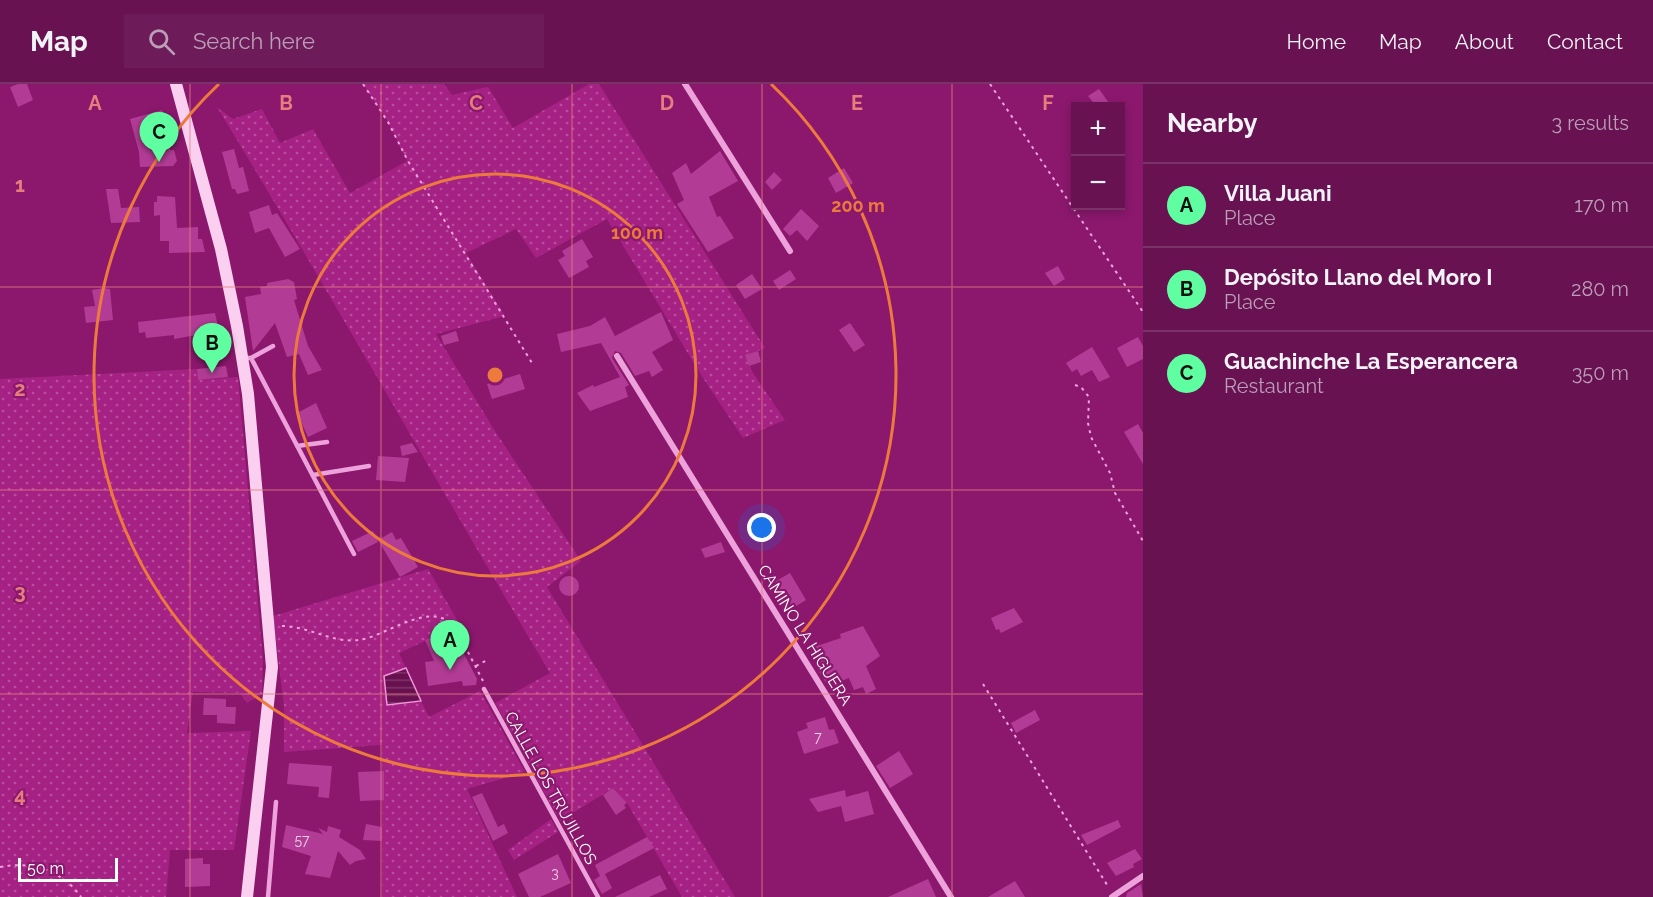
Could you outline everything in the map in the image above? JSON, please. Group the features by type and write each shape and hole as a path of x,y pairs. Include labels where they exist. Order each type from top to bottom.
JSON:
{"main road":[{"path":"176,84 221,249 246,358 272,667 247,897"}],"street":[{"path":"686,84 790,251"},
{"name":"CAMINO LA HIGUERA","path":"617,356 951,897"},
{"path":"1113,896 1143,876"}],"lane":[{"path":"273,345 246,358 297,446 354,554"},
{"path":"297,446 327,442"},
{"path":"313,476 369,466"},
{"name":"CALLE LOS TRUJILLOS","path":"484,689 598,897"},
{"path":"268,897 276,802"}],"path":[{"path":"363,84 532,363"},
{"path":"990,84 1143,312"},
{"path":"1075,385 1082,387 1089,397 1088,423 1091,437 1110,472 1115,493 1143,541"},
{"path":"268,626 299,628 349,641 367,638 410,621 432,616 452,623 483,680 484,689"},
{"path":"476,666 489,659"},
{"path":"983,684 1113,896"},
{"path":"0,867 30,866 58,874 68,879 81,897"}],"shaded area":[{"path":"363,84 444,84 452,95 488,87 513,128 589,84 599,84 765,348 745,356 753,373 785,420 743,438 701,375 607,219 536,258 516,229 466,253 505,316 436,334 495,431 581,561 547,587 735,897 682,897 627,803 613,788 560,821 495,703 550,673 217,107 233,119 262,109 280,143 313,129 350,193 407,161 388,122"},
{"path":"197,369 198,380 238,377 263,661 262,694 247,703 240,693 193,692 187,733 251,731 234,850 170,850 166,897 0,897 0,379"},
{"path":"428,569 460,625 399,653 406,668 384,676 387,705 421,701 429,717 480,691 525,772 467,789 517,897 382,897 382,745 284,752 284,707 273,616"},
{"path":"406,668 421,701 387,705 384,676"},
{"path":"551,819 558,832 514,860 508,850"}],"building":[{"path":"27,84 33,100 18,107 10,87"},
{"path":"1099,89 1108,102 1093,102 1088,96"},
{"path":"162,110 169,135 170,150 174,150 177,161 173,166 140,167 139,152 130,119"},
{"path":"234,149 239,168 243,167 249,191 237,194 235,189 232,189 222,152"},
{"path":"720,151 738,181 709,197 717,217 720,216 734,238 708,252 677,204 684,200 672,173 686,163 691,174"},
{"path":"844,168 853,183 836,193 828,178"},
{"path":"774,172 782,180 772,190 765,182"},
{"path":"106,189 118,189 121,208 139,207 140,222 111,223"},
{"path":"157,196 175,197 177,228 198,227 198,239 202,239 205,252 169,253 169,241 160,241 160,215 154,216 154,202 157,202"},
{"path":"269,205 272,215 277,213 300,249 285,257 269,228 255,233 249,212"},
{"path":"801,209 819,226 807,241 797,230 790,236 783,229"},
{"path":"582,239 593,257 586,261 589,267 569,278 558,260 565,256 562,251"},
{"path":"1058,266 1065,279 1054,286 1045,273"},
{"path":"790,270 796,279 779,290 773,281"},
{"path":"752,274 762,289 745,299 736,285"},
{"path":"288,279 294,282 297,299 294,300 308,346 322,370 308,375 299,354 287,357 275,323 253,351 245,297 261,294 260,287 267,286 267,283"},
{"path":"110,289 113,320 86,323 84,307 95,306 92,290"},
{"path":"661,312 673,340 652,352 663,370 652,377 649,371 635,376 621,353 615,351 612,358 629,385 625,387 628,397 590,411 577,393 593,385 594,387 620,377 601,343 561,352 557,334 590,326 605,317 615,336"},
{"path":"215,313 219,331 174,339 174,335 146,338 145,332 139,333 138,322"},
{"path":"850,323 865,345 854,352 839,330"},
{"path":"456,331 459,341 444,345 441,336"},
{"path":"1138,337 1143,346 1143,359 1127,367 1117,348"},
{"path":"1092,347 1110,377 1099,382 1092,370 1081,376 1077,369 1072,372 1066,363"},
{"path":"758,351 761,362 749,366 745,355"},
{"path":"226,366 228,377 198,380 197,369"},
{"path":"520,374 525,389 492,399 487,384"},
{"path":"316,403 327,428 308,437 297,413"},
{"path":"1138,424 1143,433 1143,464 1124,432"},
{"path":"412,443 418,452 402,456 400,446"},
{"path":"378,456 409,458 405,482 376,480"},
{"path":"373,531 378,542 358,552 352,541"},
{"path":"392,532 396,540 401,538 418,567 400,577 378,540"},
{"path":"721,542 725,552 705,558 701,549"},
{"path":"790,573 806,600 793,608 784,593 777,597 769,585"},
{"path":"565,576 573,576 579,582 579,590 573,596 565,596 559,590 559,582"},
{"path":"1014,608 1023,622 1001,633 999,629 996,630 991,618"},
{"path":"863,626 880,656 866,666 876,689 866,694 863,687 854,690 849,678 828,686 815,665 818,664 811,648 841,638 840,634"},
{"path":"451,629 477,679 476,685 463,686 462,681 428,686 425,662 434,661 425,640"},
{"path":"204,698 226,699 226,707 236,707 235,724 217,723 217,715 203,715"},
{"path":"1035,710 1040,720 1016,733 1011,723"},
{"path":"825,717 829,730 834,729 839,743 804,754 797,732 808,728 806,723"},
{"path":"899,751 913,774 890,788 876,766"},
{"path":"289,763 332,766 329,798 318,797 319,787 287,784"},
{"path":"384,771 384,800 360,801 358,772"},
{"path":"613,788 627,803 624,805 626,808 616,815 603,795"},
{"path":"845,790 846,797 868,791 874,814 845,822 841,806 818,812 809,799"},
{"path":"482,793 498,827 504,824 508,833 493,841 472,797"},
{"path":"1118,820 1121,827 1087,845 1081,835"},
{"path":"366,824 382,827 382,841 363,840"},
{"path":"286,825 323,834 318,828 327,832 328,826 341,830 339,837 360,850 366,859 350,865 338,851 330,878 305,874 311,856 282,847"},
{"path":"647,837 654,848 605,874 612,888 602,894 594,880 600,876 595,865"},
{"path":"1135,849 1142,859 1133,864 1134,867 1116,876 1107,863"},
{"path":"558,854 571,883 540,897 529,897 518,874"},
{"path":"203,858 203,864 210,864 210,886 185,887 185,859"},
{"path":"660,875 667,889 649,897 615,897"},
{"path":"928,879 936,897 888,897 910,887"},
{"path":"1015,881 1025,897 988,897"},
{"path":"1141,884 1143,897 1126,897 1127,893"}],"place":[{"name":"Guachinche La Esperancera","path":"159,162"},
{"name":"Depósito Llano del Moro I","path":"212,373"},
{"name":"Villa Juani","path":"450,670"}]}
